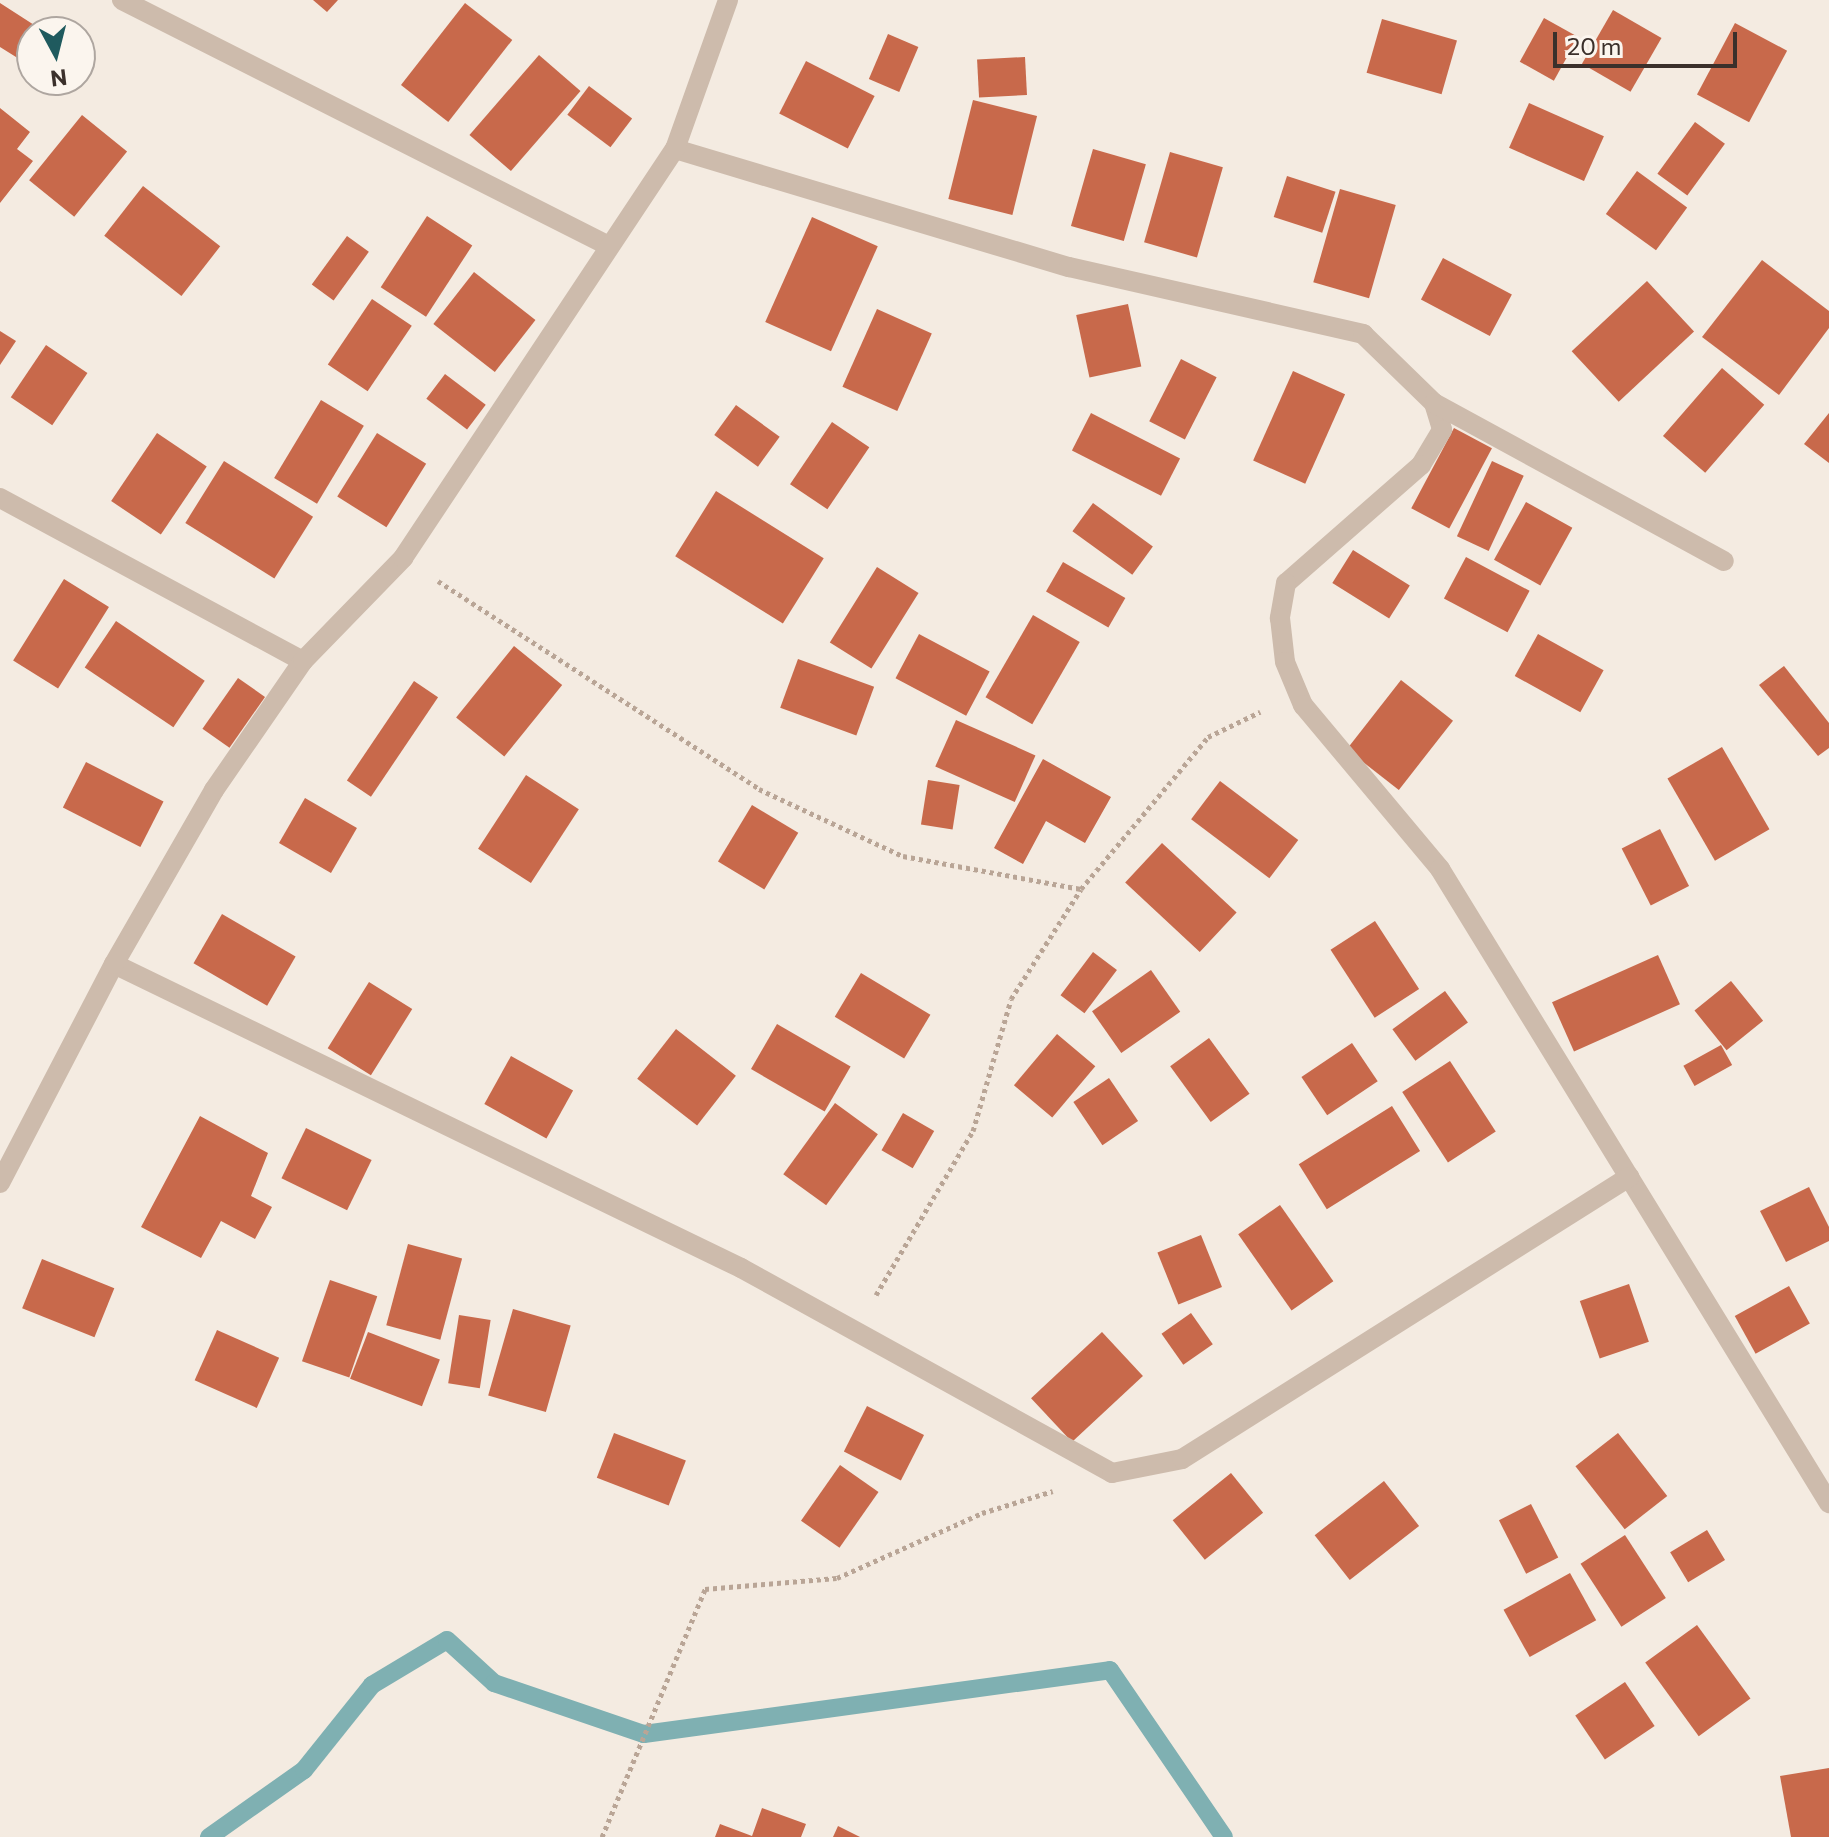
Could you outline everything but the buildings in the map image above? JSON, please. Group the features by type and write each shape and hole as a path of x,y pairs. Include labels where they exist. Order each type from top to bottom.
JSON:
{"street":[{"path":"122,0 607,245"},
{"path":"0,1183 114,964 214,790 303,661 403,558 607,245 675,149 728,0"},
{"path":"675,149 1069,267 1363,334 1434,403 1724,561"},
{"path":"1434,403 1442,430 1421,465 1286,583 1280,618 1285,662 1303,705 1440,869 1829,1503"},
{"path":"0,498 303,661"},
{"path":"114,964 857,1327 1112,1473 1182,1459 1629,1177"}],"path":[{"path":"403,558 759,789 903,856 1081,889"},
{"path":"857,1327 973,1131 1011,999 1081,889 1208,737 1257,713 1303,705"},
{"path":"602,1837 705,1589 837,1578 982,1513 1112,1473"}],"waterway":[{"path":"209,1837 304,1770 372,1685 447,1640 494,1683 644,1734 1110,1670 1224,1837"}]}
